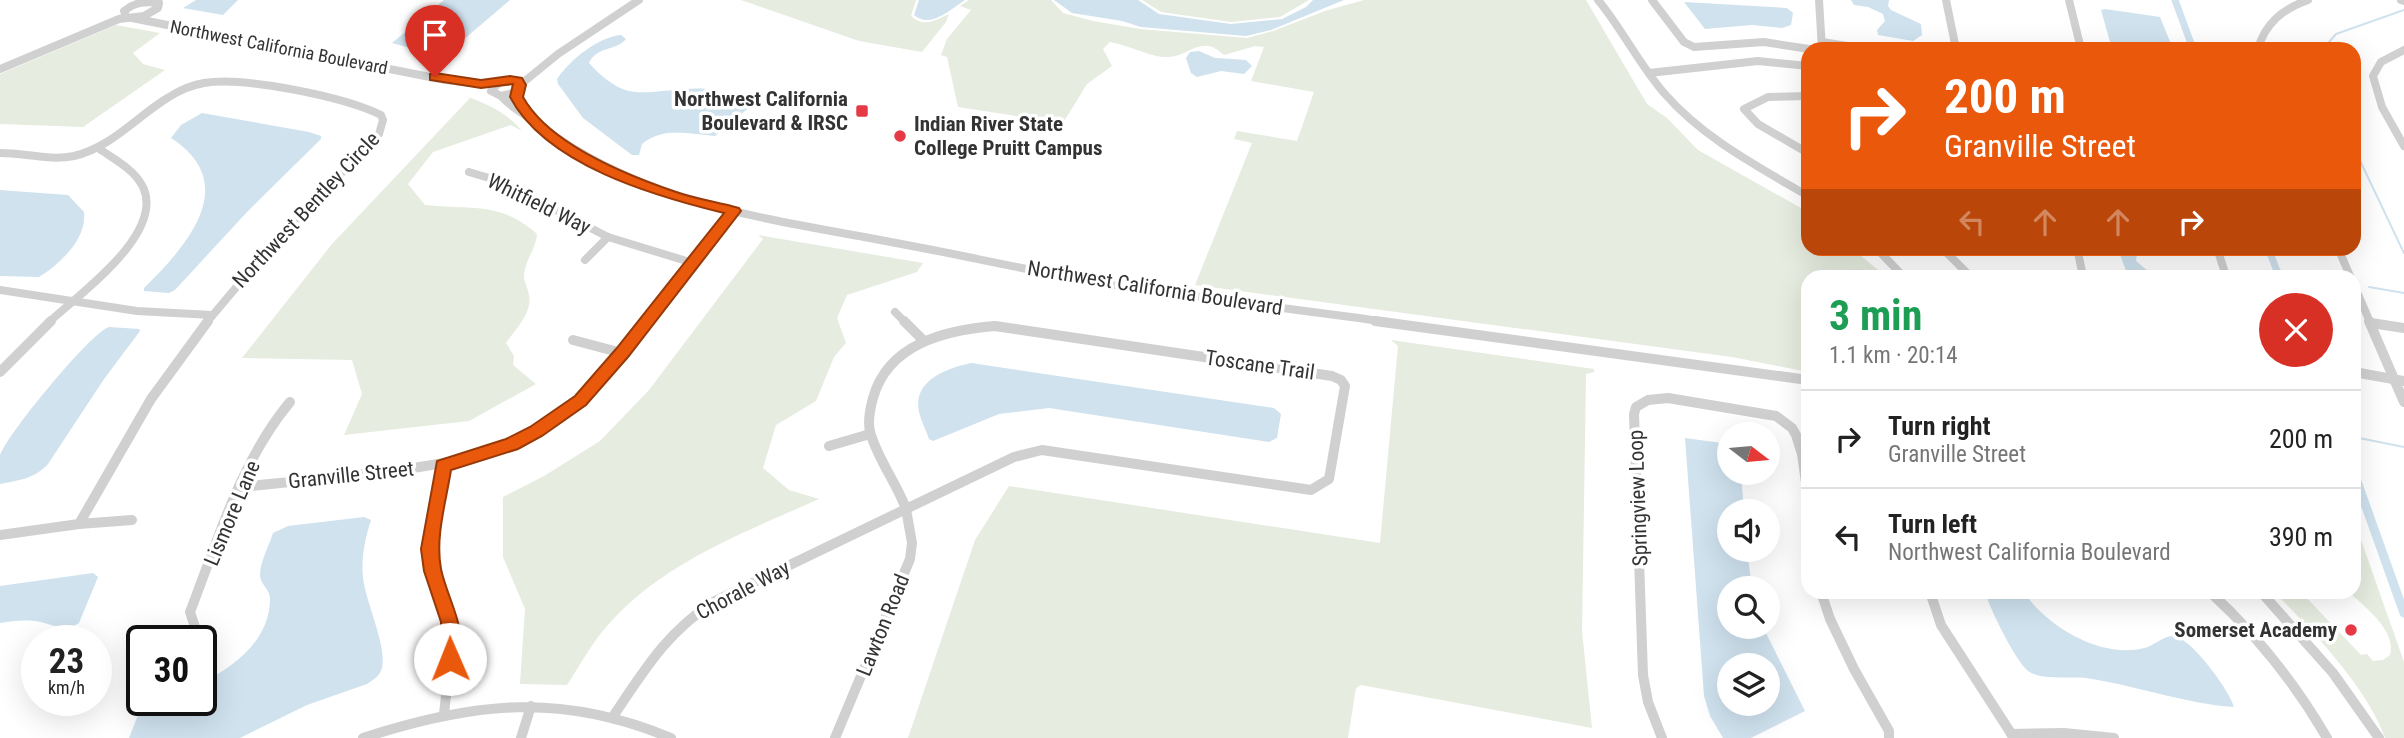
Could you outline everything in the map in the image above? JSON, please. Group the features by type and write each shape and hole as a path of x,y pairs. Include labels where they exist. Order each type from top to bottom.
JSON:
{"street":[{"path":"501,96 518,88 558,54 639,0"},
{"path":"1598,0 1625,34 1651,76 1675,105 1710,136 1742,159 1801,192"},
{"path":"1652,0 1684,42 1694,47 1764,42 1801,48"},
{"path":"1819,0 1822,42"},
{"path":"1946,0 1955,42"},
{"path":"2069,0 2079,42"},
{"path":"2260,42 2270,22 2294,4 2308,0"},
{"path":"0,63 127,16 155,11 159,6 157,2 137,1 127,16 0,69"},
{"name":"Northwest California Boulevard","path":"154,23 151,19 155,11"},
{"name":"Northwest California Boulevard","path":"127,16 445,80 481,84 505,81"},
{"path":"2404,51 2385,58 2375,68 2373,80 2378,97 2404,145"},
{"path":"491,92 494,86 558,54"},
{"path":"1651,76 1767,66 1801,68"},
{"name":"Northwest California Boulevard","path":"445,80 501,96 518,114 527,116 566,146 600,166 673,196 734,211 1102,283 1801,379"},
{"name":"Northwest Bentley Circle","path":"0,153 54,159 98,148 167,98 199,81 234,82 365,107 381,115 383,120 379,134 373,141 312,199 212,315 177,362 114,460 79,524"},
{"path":"505,81 517,81 516,97 527,116"},
{"path":"1801,96 1768,97 1744,109 1758,124 1801,149"},
{"path":"383,120 394,117"},
{"path":"0,372 130,244 141,225 146,197 136,177 98,148"},
{"name":"Whitfield Way","path":"469,172 499,181 608,237 693,263"},
{"name":"Granville Street","path":"240,487 443,466 486,454 536,432 580,400 622,353 734,211"},
{"name":"Whitfield Way","path":"585,260 608,237"},
{"path":"1884,256 1897,270"},
{"path":"1950,256 1964,270"},
{"path":"0,290 137,312 212,315"},
{"path":"2361,301 2399,380 2404,402"},
{"path":"895,312 923,340"},
{"path":"2371,323 2404,328"},
{"name":"Toscane Trail","path":"995,326 1332,376 1342,380 1345,386 1329,479 1311,490 1042,450 1014,457 907,509 870,434 870,403 884,371 896,358 923,340 954,329 995,326"},
{"path":"573,340 622,353"},
{"path":"2361,373 2399,380"},
{"name":"Springview Loop","path":"1662,738 1648,702 1643,675 1634,414 1636,407 1648,400 1668,398 1776,416 1792,428 1801,451"},
{"name":"Lismore Lane","path":"194,625 190,612 240,487 276,416 290,402"},
{"path":"829,446 870,434"},
{"path":"443,466 430,549 433,571 450,622 450,659 444,714"},
{"name":"Chorale Way","path":"614,715 659,648 695,614 725,596 907,509"},
{"name":"Lawton Road","path":"835,738 910,559 914,541 907,509"},
{"path":"0,534 132,520"},
{"path":"1823,599 1830,619 1889,731 1889,738"},
{"path":"1932,599 1941,625 2012,736 2064,733 2114,738"},
{"path":"2217,599 2264,649 2297,691 2327,738"},
{"path":"2267,599 2333,673 2379,738"},
{"path":"521,738 531,706"},
{"path":"363,738 444,714 483,708 531,706 571,708 614,715 651,727 671,738"}],"shaded area":[{"path":"741,0 916,0 911,16 916,20 930,22 949,14 946,22 922,52 859,41"},
{"path":"969,0 1051,0 1063,13 1093,21 1140,29 1247,38 1364,0 1586,0 1647,104 1667,118 1698,150 1801,208 1801,256 1861,256 1878,270 1801,270 1801,371 1732,357 1195,285 1252,143 1234,139 1237,131 1297,141 1314,92 1251,81 1264,47 1255,46 1224,55 1216,49 1202,46 1168,57 1155,56 1110,42 1103,49 1112,66 1087,84 1063,123 958,107 947,57 941,55 947,39 971,10 960,6"},
{"path":"1142,0 1309,0 1280,17 1231,22 1161,12"},
{"path":"116,25 160,33 133,53 143,64 165,70 83,127 0,124 0,74"},
{"path":"457,93 484,103 501,112 522,131 511,125 433,152 408,184 425,205 497,212 523,223 537,234 524,273 530,301 522,321 506,343 514,356 513,365 536,384 469,421 344,435 362,394 352,360 242,358 332,244 470,98"},
{"path":"758,235 923,263 917,272 847,295 837,318 846,343 834,357 816,401 776,425 763,468 789,490 819,499 706,551 652,584 607,626 567,685 520,684 525,609 503,557 503,497 544,476 600,441 649,390 763,239"},
{"path":"1391,340 1594,369 1594,372 1586,374 1582,631 1592,728 1361,685 1356,688 1348,738 908,738 975,540 1009,486 1380,543 1398,346"},
{"name":"Somerset Academy","path":"2361,540 2404,662 2404,738 2385,738 2377,719 2352,680 2321,641 2281,599 2308,599 2361,655 2367,654 2373,661 2383,660 2390,655 2389,637 2356,599 2361,599"}],"water":[{"path":"196,0 238,0 223,15 183,8"},
{"path":"444,0 510,0 443,57 392,43"},
{"path":"919,0 965,0 946,13 927,20 914,15"},
{"path":"1054,0 1138,0 1159,14 1231,24 1282,19 1306,7 1313,0 1344,0 1271,30 1246,36 1141,27 1122,21 1072,13"},
{"path":"1851,0 1889,0 1888,6 1891,10 1921,24 1922,35 1913,41 1878,35 1877,30 1885,21 1883,14 1868,7 1854,5"},
{"path":"1684,2 1787,8 1793,13 1791,25 1782,28 1752,25 1705,29"},
{"path":"2101,10 2160,17 2170,42 2110,42"},
{"path":"621,35 626,39 622,43 597,54 589,63 618,87 639,92 706,89 723,96 752,92 757,101 715,136 677,132 659,135 642,144 639,155 632,155 583,118 557,79 569,64 585,51 603,40"},
{"path":"1199,51 1215,58 1246,60 1252,66 1244,74 1221,71 1197,77 1191,73 1186,58 1190,52"},
{"path":"202,113 309,132 321,136 321,139 247,212 175,290 169,293 144,291 190,234 200,215 205,195 203,175 192,156 171,138 181,125"},
{"path":"0,190 68,195 84,212 84,222 77,241 56,265 39,277 0,276"},
{"path":"2121,256 2137,256 2136,261 2147,270 2126,270"},
{"path":"109,327 140,331 104,379 48,464 32,476 0,484 0,456 16,429 68,365 99,333"},
{"path":"971,363 1274,408 1281,414 1277,438 1269,442 1049,408 999,414 933,441 929,439 919,412 921,392 934,377"},
{"path":"1685,438 1717,442 1717,485 1742,485 1743,499 1717,499 1717,562 1749,562 1750,576 1717,576 1717,639 1769,639 1776,653 1717,653 1717,716 1780,716 1780,661 1805,711 1751,738 1723,738 1710,716 1704,696"},
{"path":"364,517 371,520 364,549 363,578 382,648 382,668 376,678 367,684 307,705 240,738 129,738 138,716 217,716 217,674 248,650 264,627 270,595 262,581 260,570 273,533 288,526"},
{"path":"93,573 98,577 79,623 76,625 31,621 0,623 0,586"},
{"path":"1988,599 2029,599 2060,628 2076,637 2110,649 2144,648 2169,636 2180,638 2199,654 2225,689 2234,707 2197,702 2086,678 2034,674 2023,665 1997,622"}],"waterway":[{"path":"2175,0 2190,42"},
{"path":"2329,42 2336,34 2404,10"},
{"path":"2361,163 2404,253"},
{"path":"2271,256 2277,270"},
{"path":"2369,287 2404,293"},
{"path":"2361,438 2404,447"},
{"path":"2361,493 2404,613"}],"place":[{"name":"Northwest California Boulevard & IRSC","path":"862,111"},
{"name":"Indian River State College Pruitt Campus","path":"900,136"},
{"name":"Somerset Academy","path":"2351,630"}],"route":[{"path":"435,77 481,84 517,81 520,85 516,97 527,116 566,146 600,166 673,196 734,211 597,384 580,400 536,432 512,444 443,466 430,549 433,571 450,622 450,659"}]}
